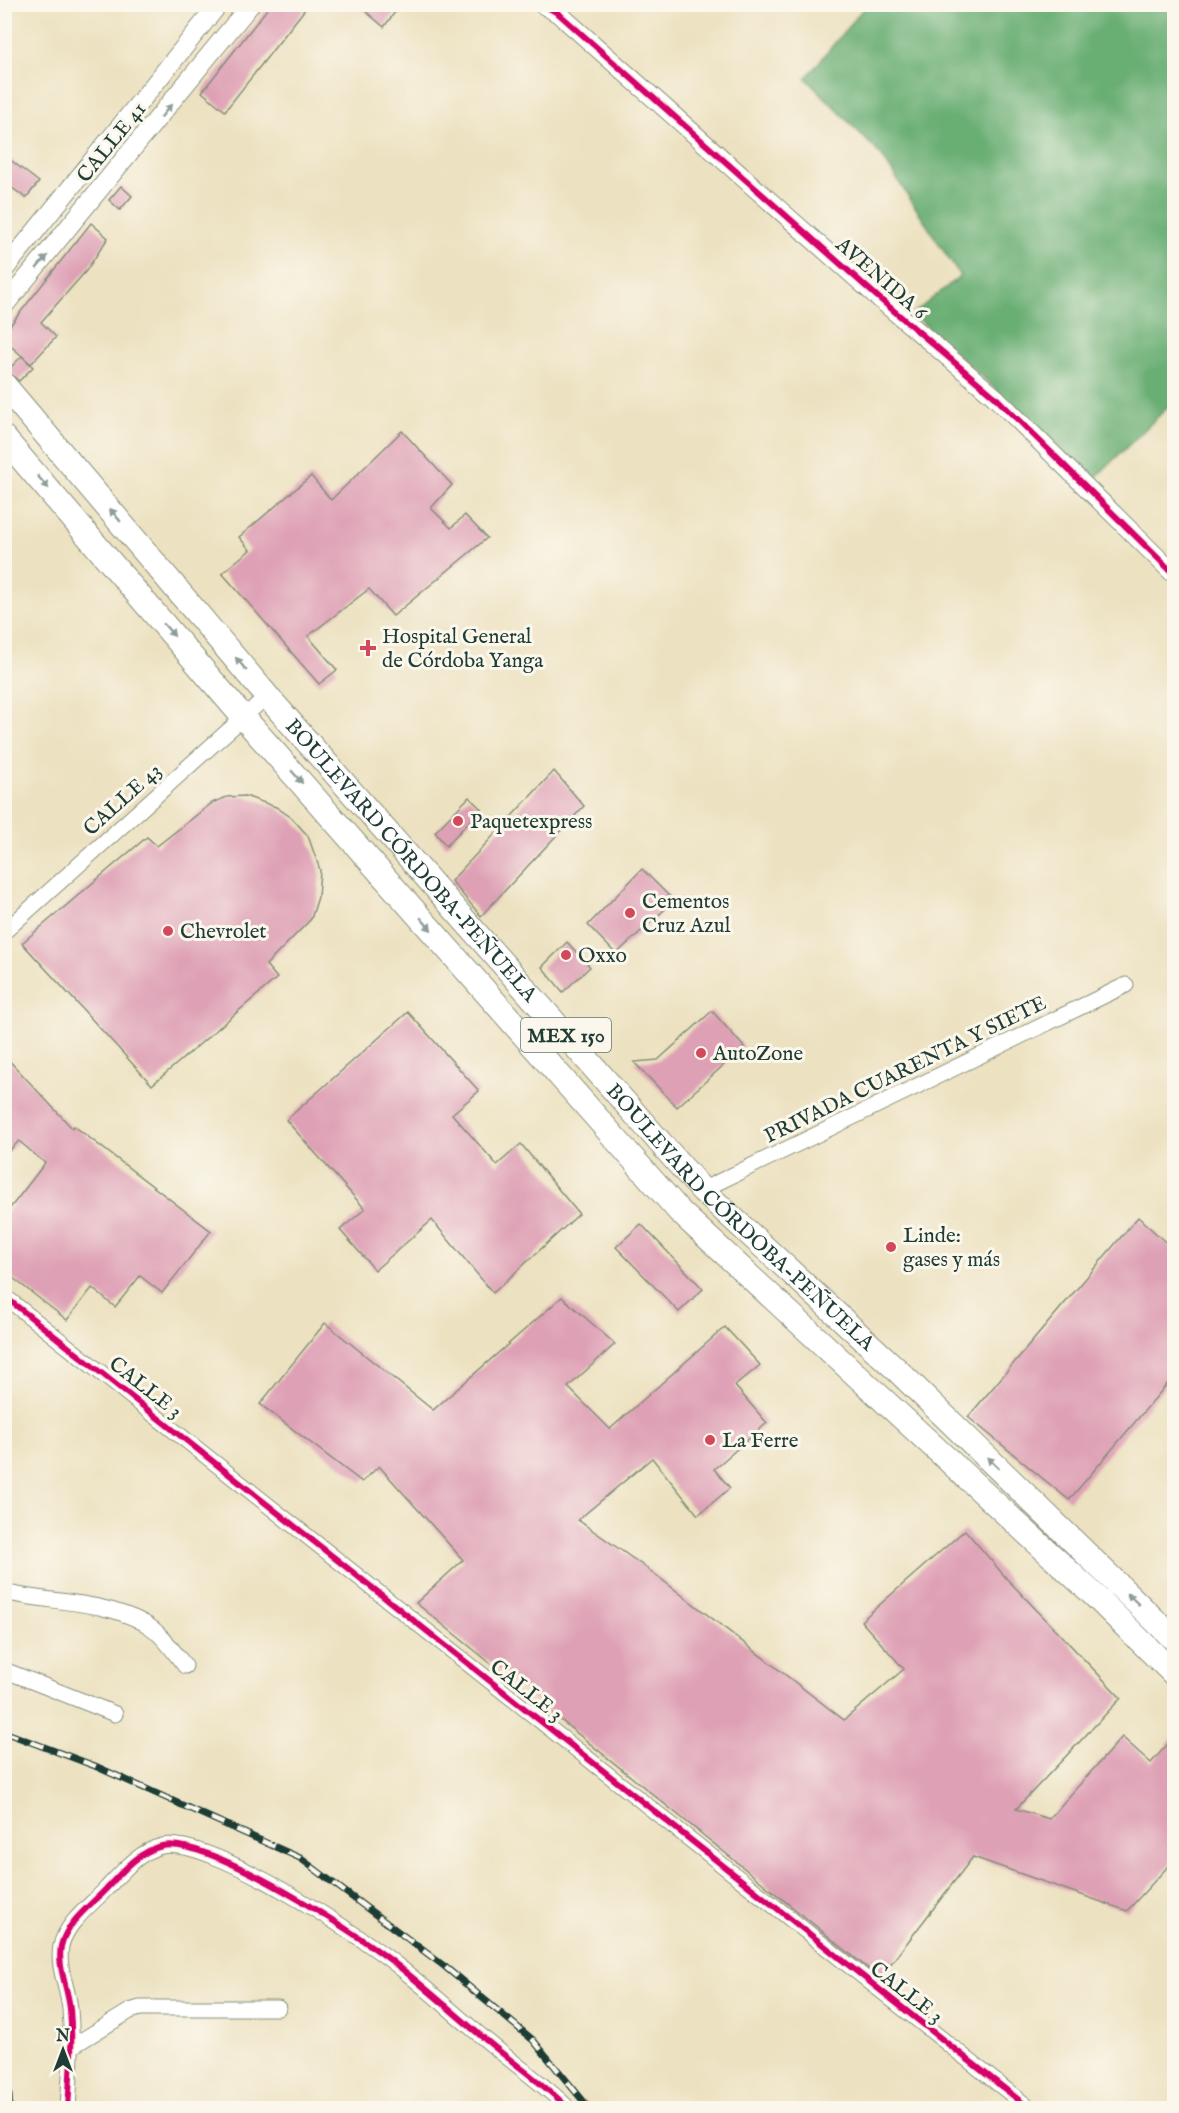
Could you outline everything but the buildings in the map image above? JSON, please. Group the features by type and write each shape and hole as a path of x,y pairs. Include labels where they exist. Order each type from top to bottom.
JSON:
{"main road":[{"name":"BOULEVARD CÓRDOBA-PEÑUELA","path":"4,385 267,696 702,1190 896,1369 1174,1639"},
{"name":"BOULEVARD CÓRDOBA-PEÑUELA","path":"4,438 244,717 680,1212 1093,1594 1174,1674"},
{"path":"680,1212 702,1190"}],"street":[{"name":"CALLE 41","path":"4,270 78,182 219,4"},
{"name":"AVENIDA 6","path":"542,4 557,9 994,397 1174,574"},
{"name":"CALLE 41","path":"4,306 95,198 243,7"},
{"path":"78,182 95,198"},
{"name":"CALLE 43","path":"4,932 267,696"},
{"name":"PRIVADA CUARENTA Y SIETE","path":"702,1190 1126,985"},
{"name":"CALLE 3","path":"4,1296 1029,2109"},
{"path":"4,1592 122,1613 146,1624 185,1666"},
{"path":"4,1670 115,1714"},
{"path":"68,2109 70,2008 61,1966 62,1946 68,1929 121,1873 146,1852 164,1846 197,1850 227,1861 361,1939 398,1965 477,2033 550,2090 568,2109"},
{"path":"71,2047 130,2011 140,2008 278,2008"}],"green space":[{"path":"866,5 1174,5 1174,401 1094,479 913,314 960,276 882,156 806,78"}],"railway":[{"path":"4,1732 95,1766 300,1858 444,1966 533,2040 589,2108"},
{"path":"4,2043 10,2108"}],"cycle path":[{"path":"542,4 559,14 880,299 995,397 1174,574"},
{"path":"4,1296 1029,2108"},
{"path":"68,2108 71,2059 70,2009 60,1962 61,1946 68,1930 79,1915 131,1864 146,1853 162,1846 184,1847 213,1856 247,1871 352,1933 410,1976 568,2108"}],"place":[{"name":"Hospital General de Córdoba Yanga","path":"368,648"},
{"name":"Paquetexpress","path":"458,821"},
{"name":"Cementos Cruz Azul","path":"630,913"},
{"name":"Chevrolet","path":"168,931"},
{"name":"Oxxo","path":"566,955"},
{"name":"AutoZone","path":"701,1053"},
{"name":"Linde: gases y más","path":"891,1247"},
{"name":"La Ferre","path":"710,1440"}]}
